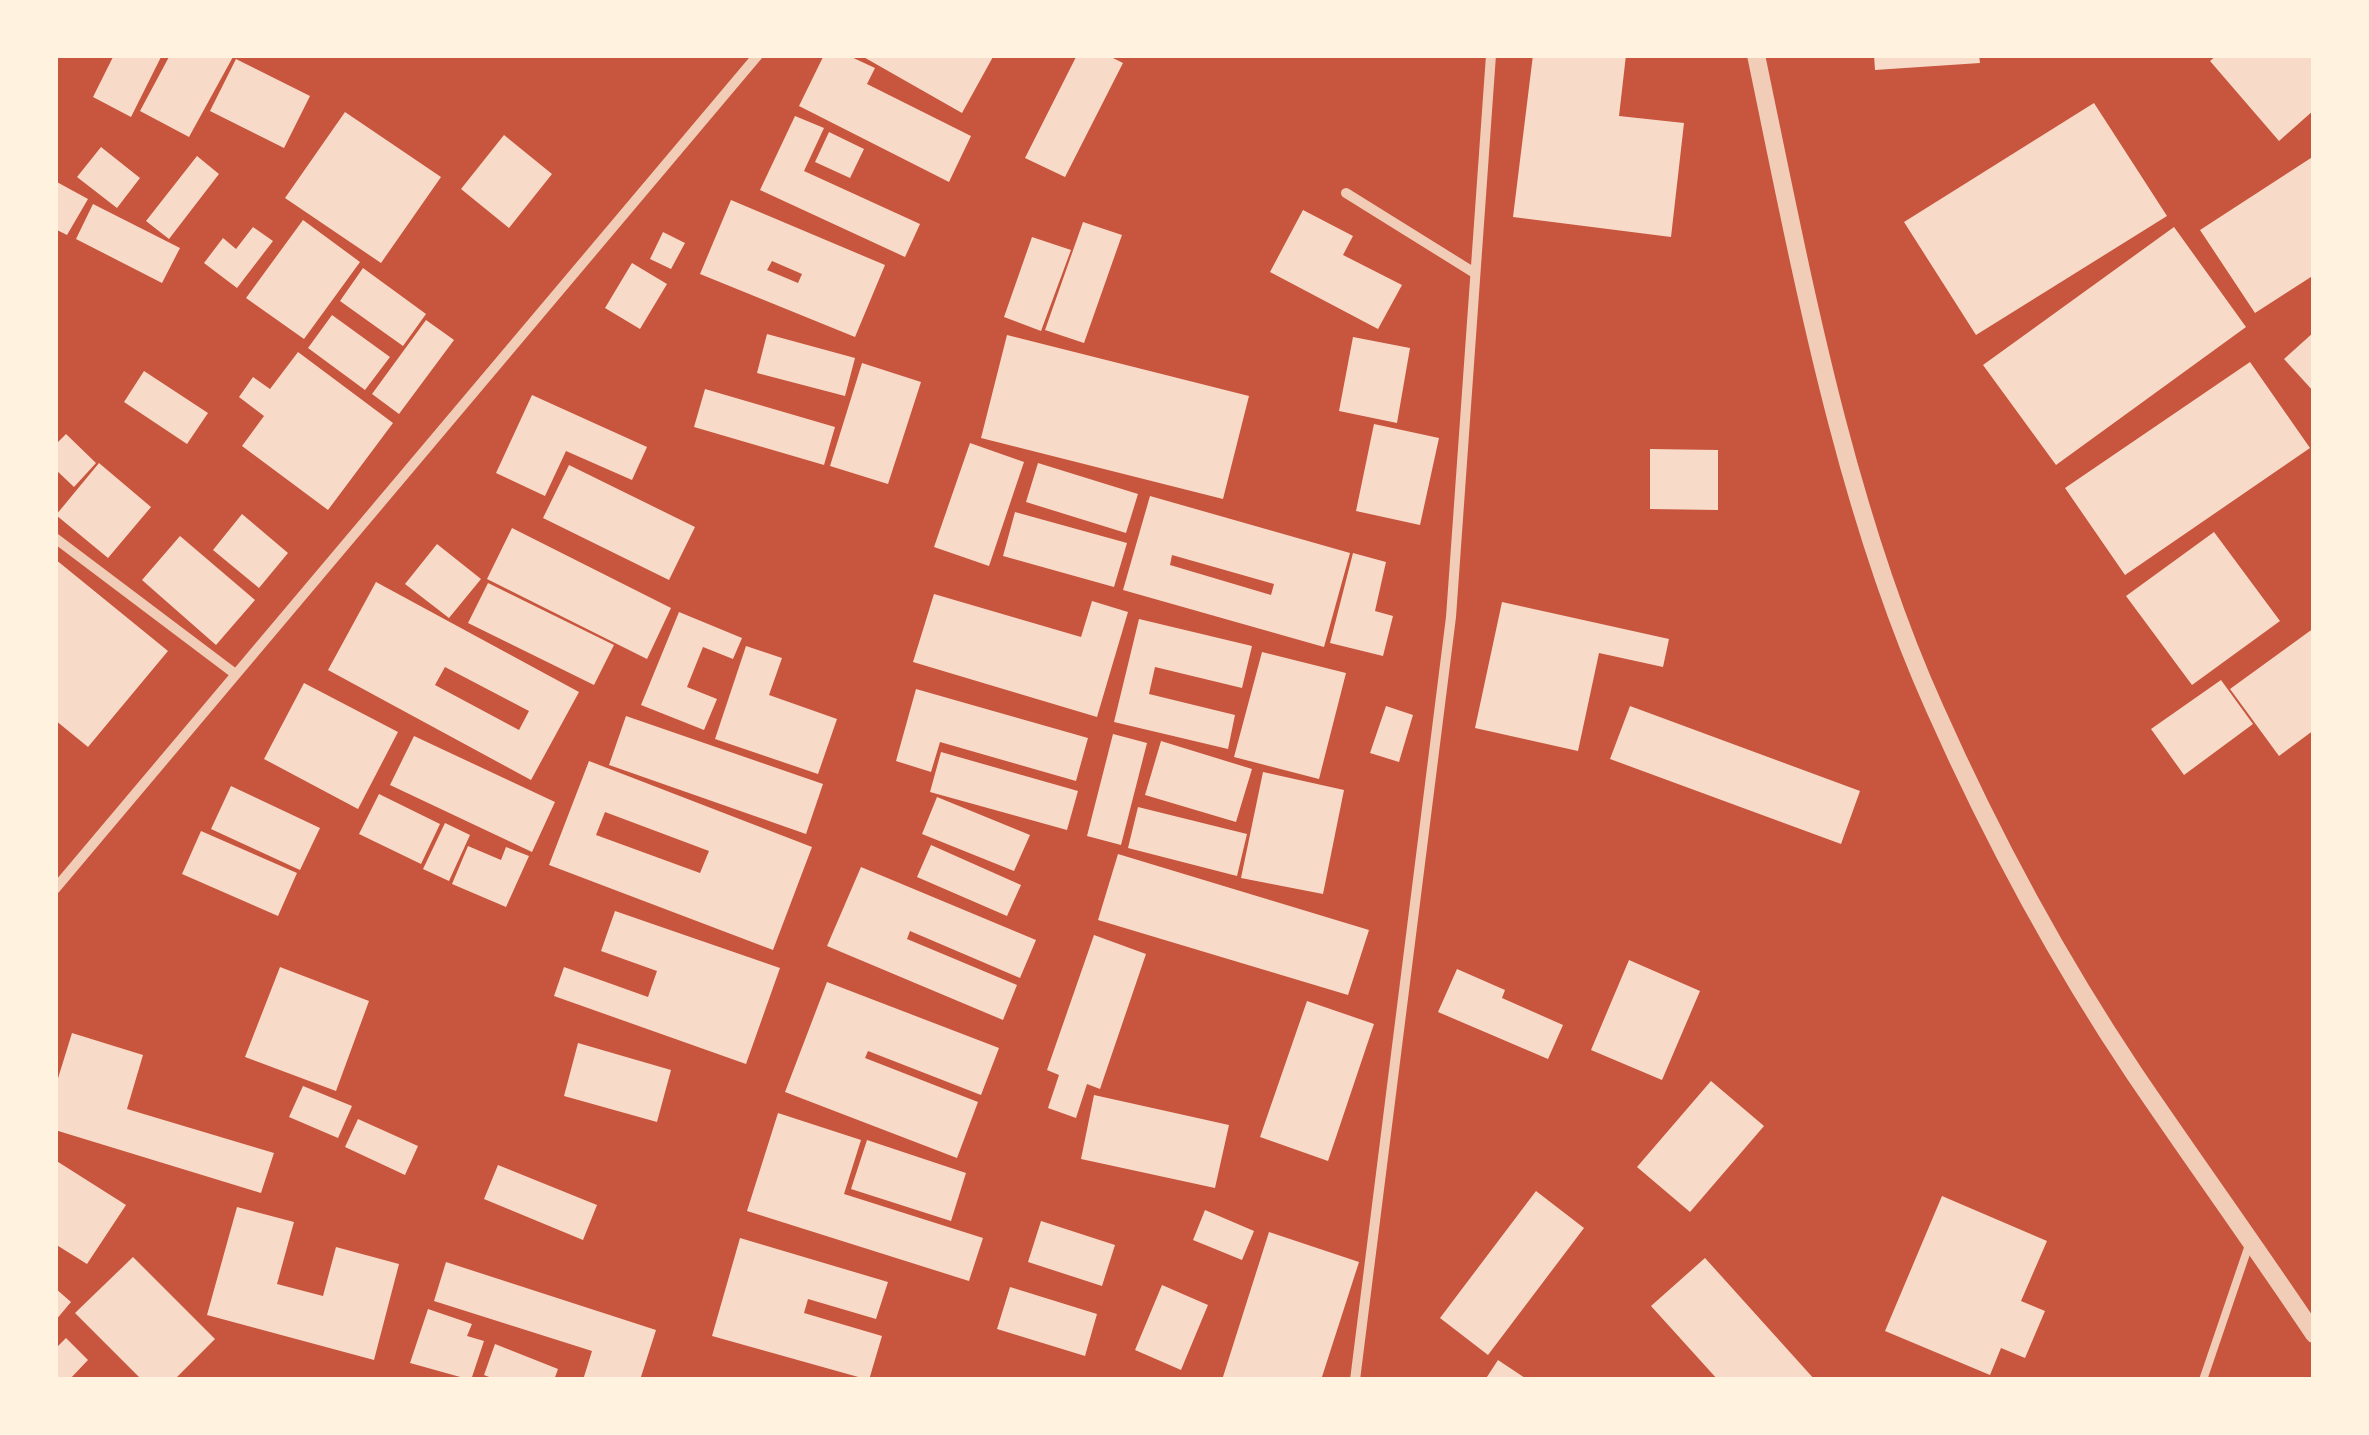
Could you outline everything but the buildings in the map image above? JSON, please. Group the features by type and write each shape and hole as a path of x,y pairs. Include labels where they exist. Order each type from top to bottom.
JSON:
{"street":[{"path":"55,889 758,55"},
{"path":"1355,1380 1392,1112 1451,616 1491,55"},
{"path":"1756,55 1821,355 1868,526 1933,706 2004,854 2070,970 2133,1071 2314,1334"},
{"path":"1346,193 1474,272"},
{"path":"55,538 234,673"}],"lane":[{"path":"2203,1380 2251,1239"}]}
